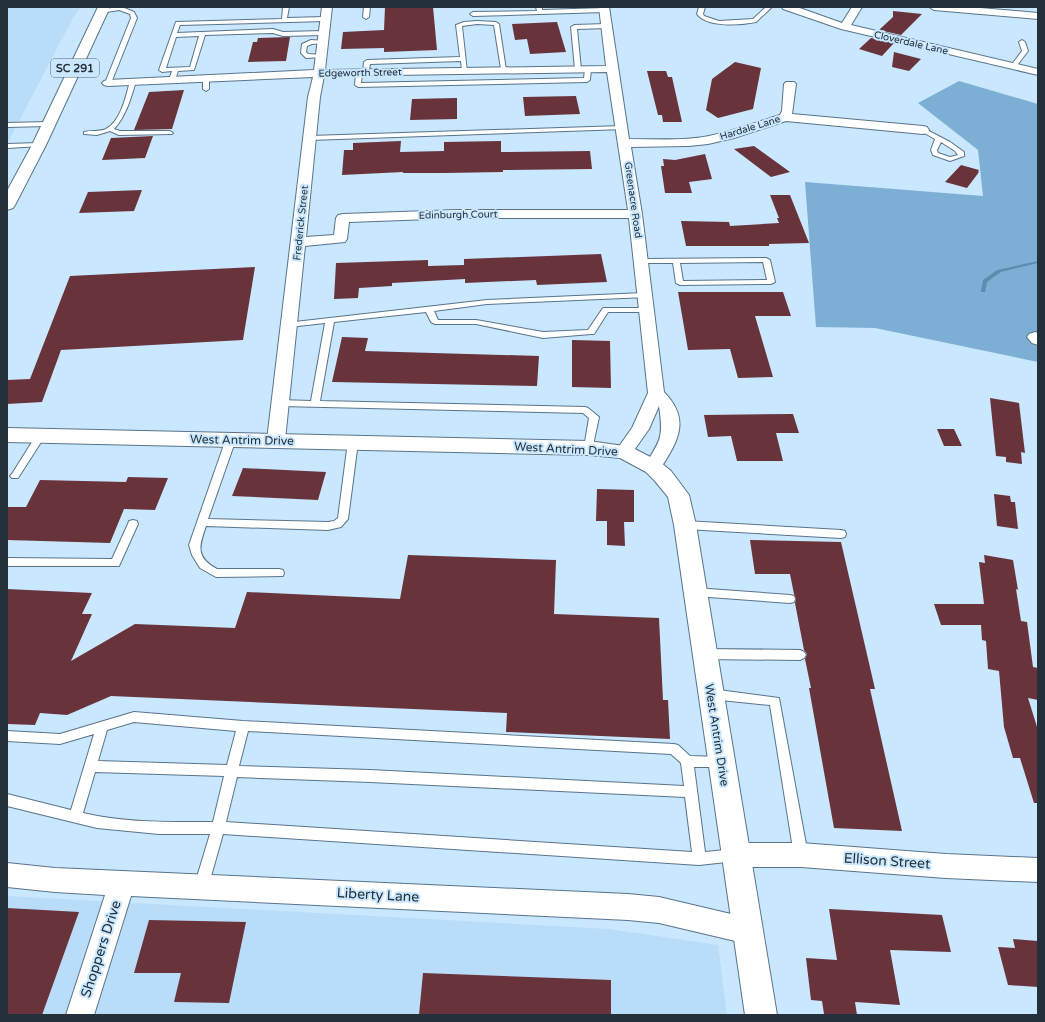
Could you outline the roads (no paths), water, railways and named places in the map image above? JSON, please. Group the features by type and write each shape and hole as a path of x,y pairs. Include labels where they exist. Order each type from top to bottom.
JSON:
{"street":[{"name":"Cloverdale Lane","path":"787,7 845,27 1038,72"},
{"path":"845,27 857,7"},
{"path":"934,7 1038,16"},
{"name":"SC 291","path":"7,205 39,144 102,9"},
{"name":"Greenacre Road","path":"604,9 612,69 636,214 645,310 656,393 667,404 671,426 670,437 653,467"},
{"name":"Frederick Street","path":"276,440 314,97 319,74 325,25"},
{"name":"Edgeworth Street","path":"108,82 133,81 174,75 206,84 319,74 362,73 469,75 504,70 612,69"},
{"path":"785,117 788,111 790,84"},
{"name":"Hardale Lane","path":"625,143 689,142 708,140 730,136 785,117 923,130"},
{"name":"Edinburgh Court","path":"299,242 340,239 343,218 458,214 636,214"},
{"path":"624,452 640,429 656,393"},
{"name":"West Antrim Drive","path":"7,435 590,448 624,452 653,467 663,476 678,495 685,525 761,1015"},
{"name":"Ellison Street","path":"736,855 801,855 946,866 1038,870"},
{"name":"Liberty Lane","path":"7,877 628,907 659,910 748,931"},
{"name":"Shoppers Drive","path":"80,1015 122,883"}],"lane":[{"path":"284,20 286,7"},
{"path":"366,17 367,7"},
{"path":"702,7 700,14 702,17 718,23 754,21 769,7"},
{"path":"102,9 120,8 132,13 134,18 108,82"},
{"path":"473,14 539,10 604,9"},
{"path":"304,34 306,19"},
{"path":"202,35 192,69 174,75 162,70 178,23 306,19 325,25"},
{"path":"504,70 496,24 484,22 458,25 463,59 469,75 586,80 574,27 607,26"},
{"path":"174,35 273,31 282,34 304,34 325,25"},
{"path":"321,56 306,56 303,52 304,45 325,25"},
{"path":"1013,67 1025,51 1022,42"},
{"path":"362,73 367,62 463,59"},
{"path":"86,133 100,132 110,129 120,118 133,81"},
{"path":"7,125 48,124"},
{"path":"310,138 622,128"},
{"path":"110,129 119,133 170,133"},
{"path":"923,130 939,138"},
{"path":"7,146 39,144"},
{"path":"641,261 766,260 771,282 680,282 676,261"},
{"path":"289,325 487,302 644,295"},
{"path":"430,309 434,322 476,322 543,335 591,332 606,310 645,310"},
{"path":"314,404 330,321"},
{"path":"280,403 305,402 314,404 585,410 594,417 590,448"},
{"path":"15,476 40,436"},
{"path":"231,439 194,545 197,559 207,568 216,573 279,573"},
{"path":"201,522 328,526 337,524 343,520 353,442"},
{"path":"7,562 115,563 133,524"},
{"path":"685,525 841,534"},
{"path":"695,592 790,599"},
{"path":"704,654 800,655"},
{"path":"711,694 775,701 801,855"},
{"path":"7,736 60,740 134,717 243,726 674,749 687,761 699,858"},
{"path":"201,887 218,828 243,726"},
{"path":"75,817 102,727"},
{"path":"687,761 722,762"},
{"path":"91,766 691,792"},
{"path":"7,800 97,822 159,828 237,828 699,858 736,855"}],"waterway":[{"path":"983,291 985,281 999,271 1038,262"}]}
